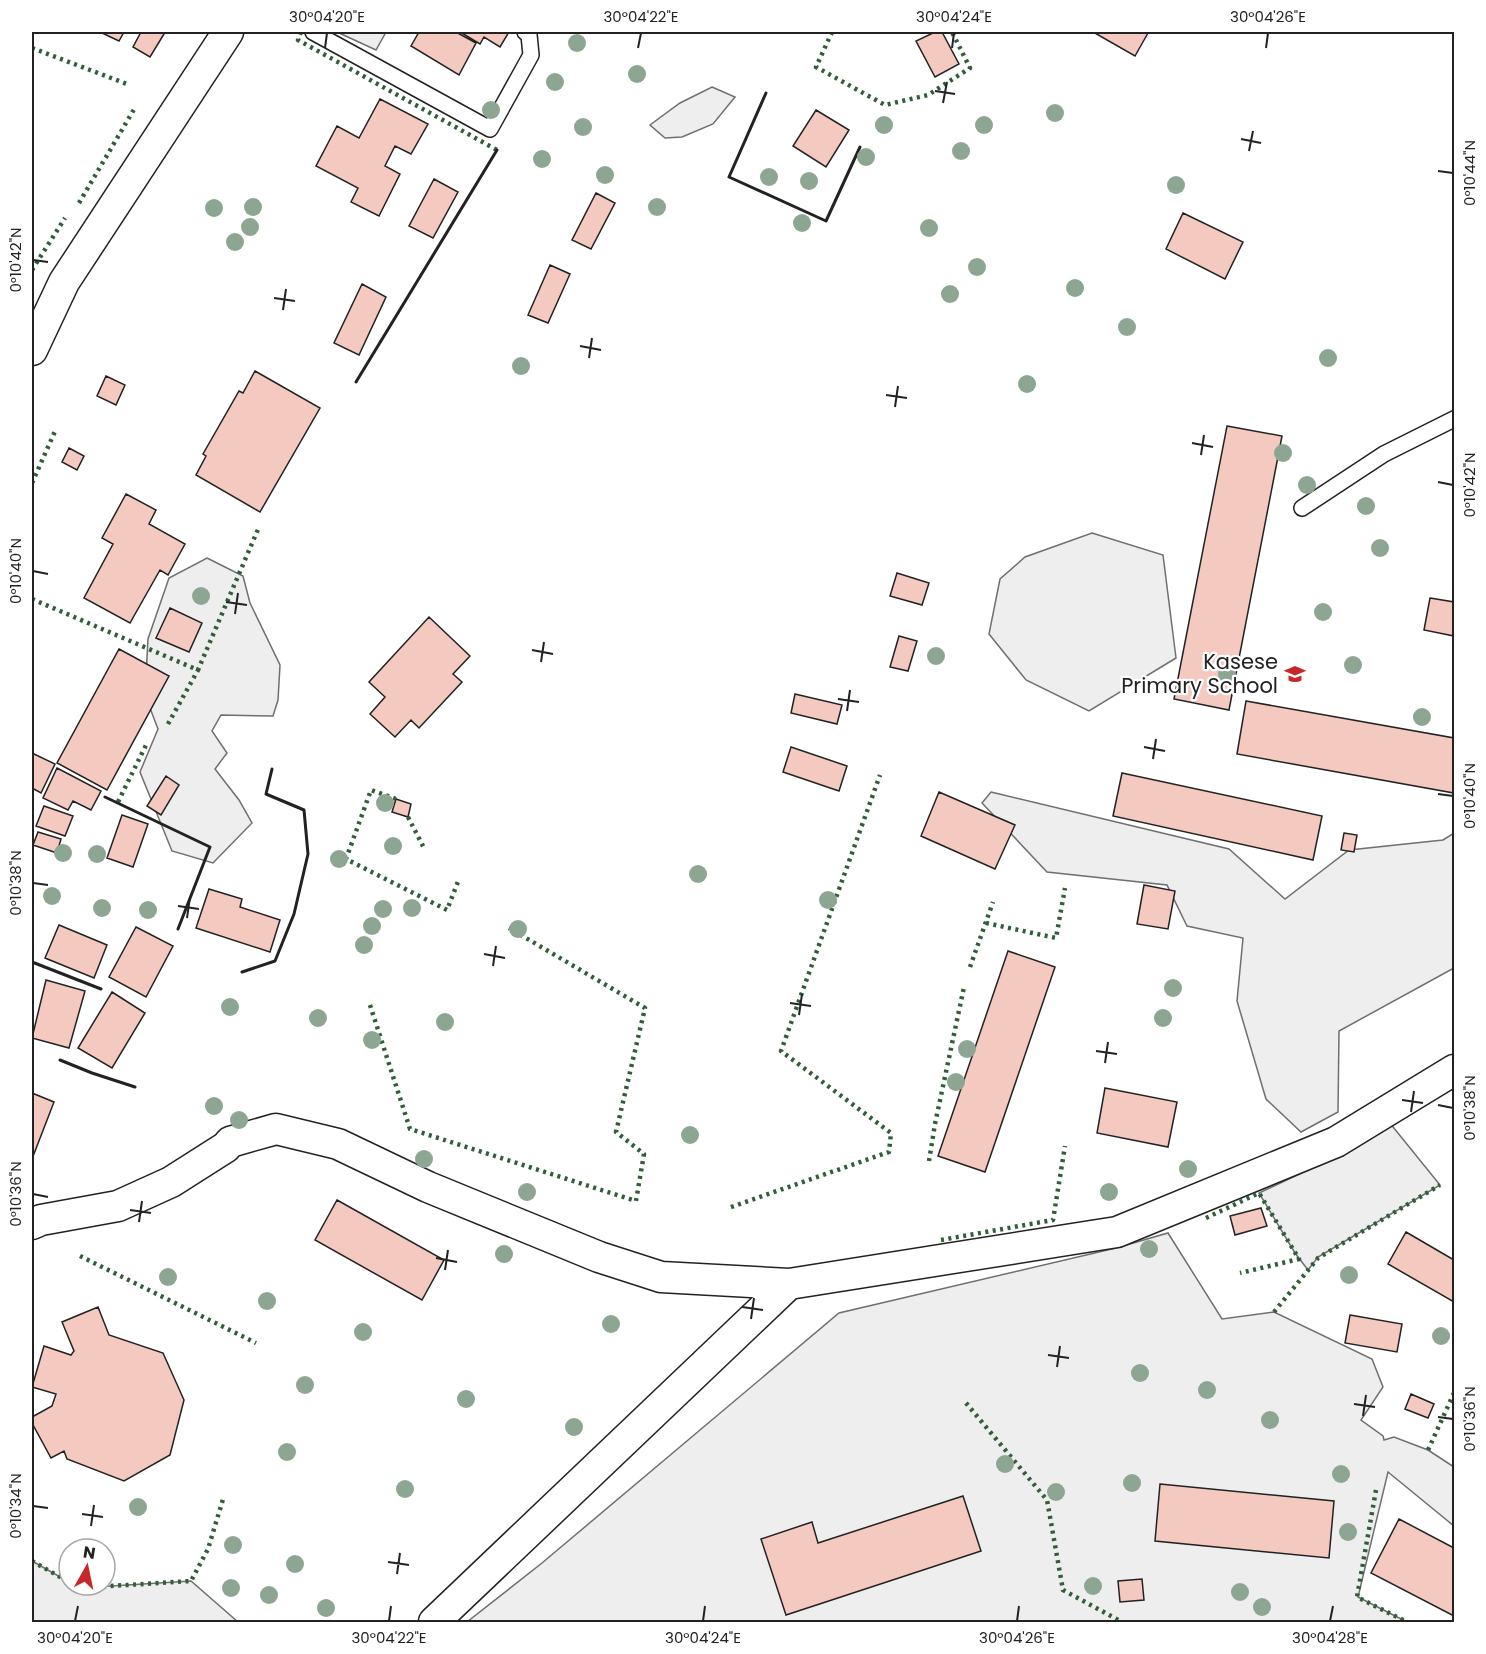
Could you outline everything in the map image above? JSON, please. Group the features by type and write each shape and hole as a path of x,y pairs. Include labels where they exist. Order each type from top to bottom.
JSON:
{"street":[{"path":"32,350 64,282 228,32"},
{"path":"32,1224 41,1220 118,1206 171,1182 226,1147 230,1142 276,1129 338,1144 439,1191 599,1257 661,1277 789,1284 1116,1232 1336,1142 1455,1070"},
{"path":"434,1623 789,1284"}],"lane":[{"path":"313,32 490,129 531,56 529,35 525,32"},
{"path":"1302,508 1384,454 1455,418"}],"shaded area":[{"path":"337,32 386,32 376,50"},
{"path":"712,87 735,97 713,124 682,137 665,138 650,125 680,103"},
{"path":"1092,533 1163,555 1176,658 1089,711 1026,680 989,634 1000,579 1025,557"},
{"path":"207,558 243,576 250,603 280,665 278,700 273,716 221,715 212,731 227,753 215,769 239,800 252,823 213,863 172,851 140,772 158,729 145,695 148,639 169,578"},
{"path":"991,792 1229,849 1285,899 1349,850 1443,840 1454,833 1454,968 1339,1031 1338,1112 1301,1132 1266,1099 1237,1001 1243,938 1187,926 1167,885 1047,872 982,803"},
{"path":"1389,1122 1440,1185 1318,1257 1308,1270 1295,1253 1259,1193 1327,1161"},
{"path":"1168,1233 1222,1319 1274,1312 1372,1359 1383,1387 1361,1420 1383,1436 1384,1440 1394,1437 1428,1450 1454,1467 1454,1526 1388,1472 1358,1597 1407,1622 467,1622 542,1563 839,1313 1116,1248"},
{"path":"32,1561 57,1575 57,1597 117,1597 117,1586 191,1581 238,1622 32,1622"}],"building":[{"path":"100,32 124,32 119,41"},
{"path":"141,32 164,34 150,57 133,47"},
{"path":"419,32 456,32 476,43 459,75 411,46"},
{"path":"460,32 509,32 500,47 484,37 480,44"},
{"path":"935,32 942,32 959,64 935,77 916,41"},
{"path":"1093,32 1147,32 1148,33 1135,56"},
{"path":"380,99 428,124 411,154 395,146 385,166 400,174 379,216 351,202 358,188 316,166 337,126 359,138"},
{"path":"816,110 849,130 826,167 793,146"},
{"path":"434,179 458,192 433,238 409,226"},
{"path":"596,193 615,203 591,249 572,240"},
{"path":"1183,213 1243,242 1225,279 1166,249"},
{"path":"550,265 570,274 548,323 528,315"},
{"path":"362,284 386,297 359,355 334,343"},
{"path":"255,371 320,408 260,512 196,475 206,456 203,454 239,391 243,393"},
{"path":"106,376 125,385 116,405 97,396"},
{"path":"1227,426 1282,436 1229,710 1174,699"},
{"path":"69,448 84,456 77,470 62,462"},
{"path":"126,494 156,510 149,524 185,544 168,575 160,570 130,623 84,598 113,544 102,538"},
{"path":"897,573 929,583 922,605 890,596"},
{"path":"1430,598 1454,602 1454,636 1424,630"},
{"path":"170,608 202,623 189,652 156,638"},
{"path":"429,617 470,656 453,674 462,682 419,728 411,720 395,737 370,714 385,697 369,682"},
{"path":"899,636 917,641 908,671 890,667"},
{"path":"119,649 169,676 107,790 57,763"},
{"path":"795,694 842,705 837,724 791,713"},
{"path":"1246,701 1454,738 1454,793 1237,754"},
{"path":"791,747 847,766 839,791 783,772"},
{"path":"32,753 55,764 41,793 32,788"},
{"path":"57,768 101,791 91,810 73,801 68,810 43,798"},
{"path":"1122,773 1322,816 1313,860 1113,816"},
{"path":"166,776 179,785 161,815 147,806"},
{"path":"939,792 1015,825 995,869 921,836"},
{"path":"396,799 411,804 408,817 392,812"},
{"path":"44,806 73,816 65,836 36,826"},
{"path":"122,815 148,824 133,867 107,858"},
{"path":"38,832 61,839 57,853 33,845"},
{"path":"1344,833 1357,835 1354,852 1341,850"},
{"path":"1144,885 1175,891 1168,929 1137,924"},
{"path":"209,889 242,899 240,907 280,920 270,952 196,928"},
{"path":"59,925 107,945 94,978 45,958"},
{"path":"136,927 173,946 146,997 109,977"},
{"path":"1008,951 1055,967 985,1172 938,1156"},
{"path":"46,980 85,991 69,1048 32,1038"},
{"path":"112,992 145,1013 112,1068 78,1048"},
{"path":"1105,1088 1177,1102 1168,1147 1097,1133"},
{"path":"32,1093 54,1102 32,1159"},
{"path":"337,1200 444,1260 422,1300 315,1240"},
{"path":"1261,1208 1267,1226 1235,1235 1230,1216"},
{"path":"1406,1232 1454,1260 1454,1302 1388,1264"},
{"path":"98,1307 109,1335 163,1353 184,1400 170,1455 124,1481 67,1459 64,1451 51,1458 32,1423 32,1417 52,1406 56,1394 32,1387 44,1346 71,1355 74,1351 62,1322"},
{"path":"1350,1315 1402,1324 1397,1352 1345,1343"},
{"path":"1411,1394 1434,1404 1428,1418 1405,1409"},
{"path":"1160,1484 1334,1501 1329,1558 1155,1541"},
{"path":"963,1496 981,1551 786,1615 761,1539 812,1522 818,1543"},
{"path":"1399,1519 1454,1548 1454,1616 1371,1573"},
{"path":"1142,1579 1144,1600 1120,1602 1118,1581"}],"hedge":[{"path":"301,32 298,40 497,150"},
{"path":"832,32 816,67 885,105 928,95 970,68 952,32"},
{"path":"32,48 127,84"},
{"path":"79,203 136,106"},
{"path":"32,270 65,218"},
{"path":"32,483 56,429"},
{"path":"32,599 198,670 259,527"},
{"path":"168,724 198,670"},
{"path":"118,802 147,743"},
{"path":"731,1207 889,1152 891,1133 781,1051 880,775"},
{"path":"396,799 371,790 346,859 447,910 459,879"},
{"path":"408,817 424,848"},
{"path":"986,923 1056,938 1065,888"},
{"path":"970,967 993,902"},
{"path":"370,1005 410,1129 636,1201 644,1154 616,1132 645,1008 509,928"},
{"path":"929,1161 964,987"},
{"path":"941,1240 1053,1220 1065,1146"},
{"path":"1274,1312 1318,1258 1440,1185"},
{"path":"1206,1218 1259,1193 1299,1259 1240,1273"},
{"path":"80,1256 256,1343"},
{"path":"1428,1450 1454,1393"},
{"path":"966,1403 1047,1500 1063,1590 1122,1622"},
{"path":"1376,1490 1357,1597 1407,1622"},
{"path":"117,1586 191,1581 208,1549 224,1496"},
{"path":"32,1561 57,1575"}],"wall":[{"path":"766,93 729,177 826,221 860,147"},
{"path":"356,382 497,150"},
{"path":"242,972 275,961 294,914 308,854 304,810 266,794 272,769"},
{"path":"105,797 210,847 178,929"},
{"path":"32,962 101,989"},
{"path":"60,1060 135,1087"}],"place":[{"name":"Kasese Primary School","path":"1295,674"}]}
